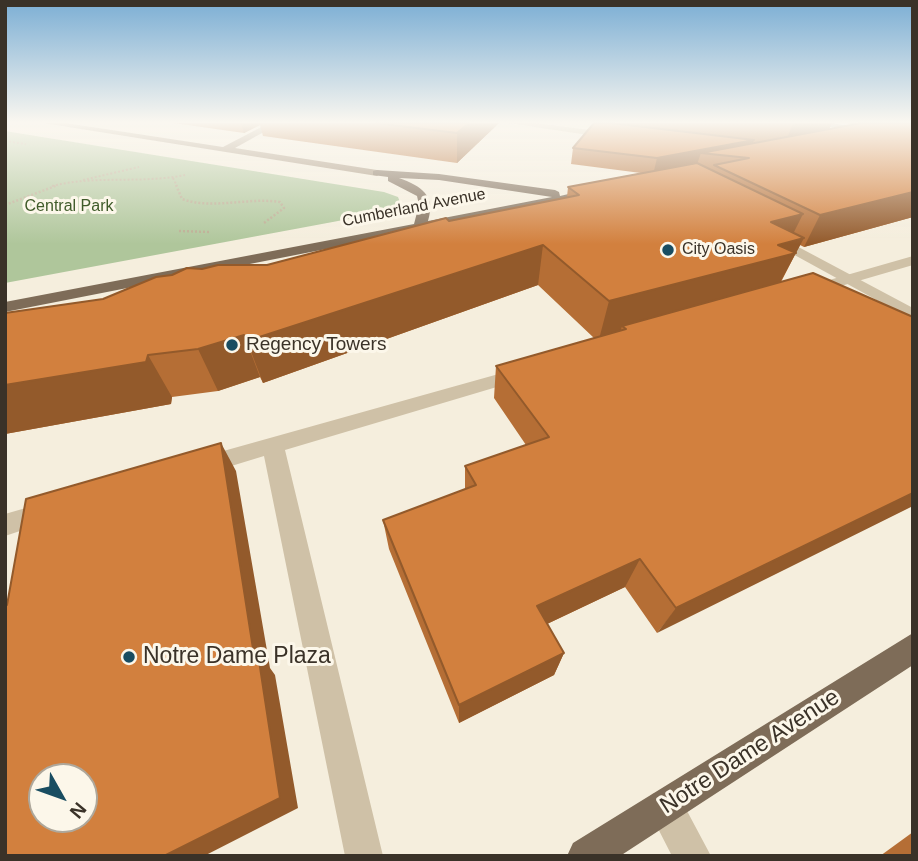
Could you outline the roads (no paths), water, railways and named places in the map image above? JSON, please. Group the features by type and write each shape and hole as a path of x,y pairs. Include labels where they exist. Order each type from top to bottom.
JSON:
{"main road":[{"path":"377,173 439,177 574,196"},
{"path":"377,173 412,186 422,193 426,208 419,225"},
{"name":"Cumberland Avenue","path":"5,307 600,191"},
{"name":"Notre Dame Avenue","path":"586,856 913,648"}],"street":[{"path":"312,163 377,173"},
{"path":"762,232 913,315"},
{"path":"797,294 913,260"},
{"path":"179,473 537,369"},
{"path":"273,445 364,856"},
{"path":"5,524 72,505"},
{"path":"665,807 692,856"}],"place":[{"name":"City Oasis","path":"668,250"},
{"name":"Regency Towers","path":"232,345"},
{"name":"Notre Dame Plaza","path":"129,657"}],"park label":[{"name":"Central Park","path":"69,207"}]}
